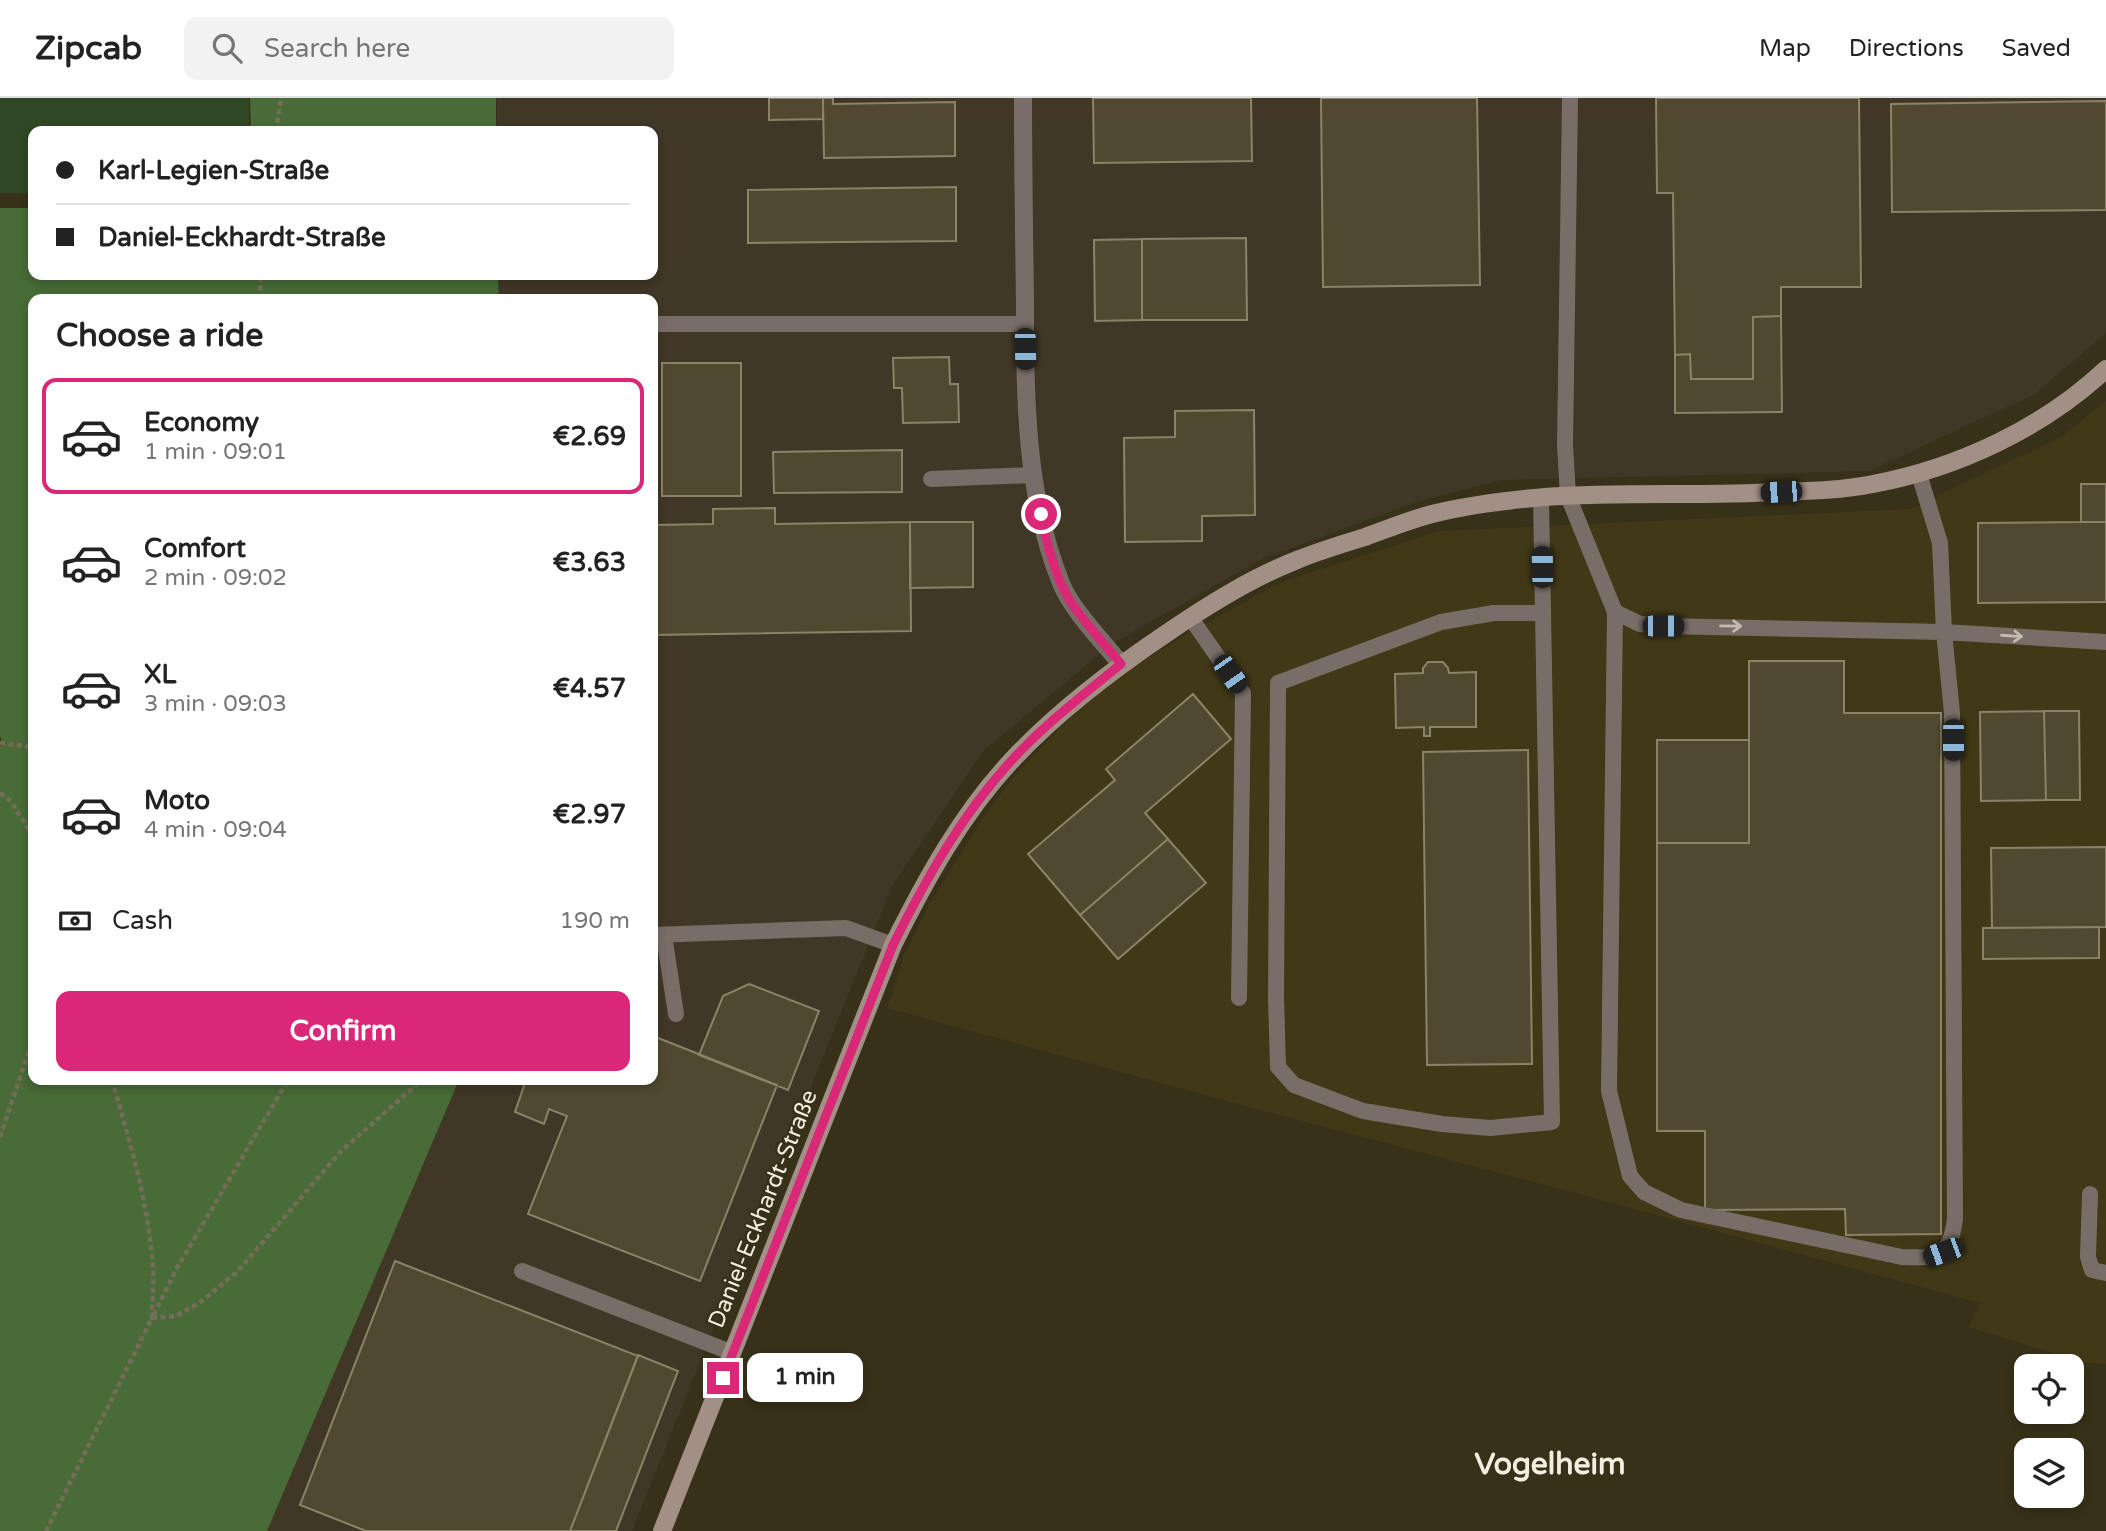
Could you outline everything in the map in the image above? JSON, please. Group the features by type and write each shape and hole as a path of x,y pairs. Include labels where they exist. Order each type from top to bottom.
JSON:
{"street":[{"path":"1023,98 1026,401 1033,475 1044,534 1062,586 1090,628 1121,664"},
{"name":"Daniel-Eckhardt-Straße","path":"662,1531 893,945 918,894 977,802 1012,760 1056,717 1121,664 1190,617 1249,582 1295,560 1433,514 1486,504 1568,496 1819,491 1870,485 1919,474 1965,457 2047,416 2073,398 2106,369"}],"lane":[{"path":"1570,98 1565,445 1568,496 1615,612 1609,1091 1630,1176 1644,1192 1681,1210 1902,1257 1927,1258 1943,1252 1952,1238 1955,1219 1952,713 1944,632 1940,543 1919,474"},
{"path":"658,324 1025,324"},
{"path":"931,479 1033,475"},
{"path":"1541,498 1552,1122 1490,1128 1442,1124 1363,1111 1294,1086 1278,1067 1278,682 1441,622 1494,613 1543,613"},
{"path":"1615,612 1640,624 1663,626 1944,632 2106,642"},
{"path":"1190,617 1243,693 1239,998"},
{"path":"676,1014 659,935 846,928 893,945"},
{"path":"2090,1195 2088,1257 2092,1270 2106,1273"},
{"path":"522,1271 733,1353"}],"path":[{"path":"277,126 281,98"},
{"path":"0,743 28,746"},
{"path":"0,793 11,801 28,829"},
{"path":"0,1137 28,1054"},
{"path":"113,1085 142,1193 153,1270 152,1318"},
{"path":"46,1531 177,1268 285,1085"},
{"path":"152,1318 176,1316 202,1301 238,1271 341,1151 416,1085"}],"shaded area":[{"path":"497,98 2106,98 2106,333 2035,394 1869,471 1501,480 1420,501 1264,558 1113,643 983,751 892,886 632,1531 267,1531 457,1085 658,1085 658,294 500,294 499,280 658,280 658,126 497,126"},
{"path":"2106,401 2106,1364 2084,1362 2084,1354 2055,1354 1969,1327 1980,1303 887,1008 904,955 930,903 985,815 1015,775 1065,723 1119,676 1187,634 1279,583 1439,531 1910,509 2061,437"}],"green space":[{"path":"0,98 249,98 249,126 28,126 28,193 0,193"},
{"path":"250,98 496,98 496,126 251,126"},
{"path":"0,208 28,208 28,280 498,280 499,294 28,294 28,1085 457,1085 267,1531 0,1531 0,746 3,746 0,736"}],"building":[{"path":"769,98 823,98 823,119 769,120"},
{"path":"823,98 833,98 833,104 955,102 955,156 824,158"},
{"path":"1093,98 1251,98 1252,161 1094,163"},
{"path":"1321,98 1477,98 1480,285 1323,287"},
{"path":"1656,98 1859,98 1861,287 1781,287 1781,316 1753,317 1753,379 1691,379 1690,354 1675,355 1673,193 1657,193"},
{"path":"2106,101 2106,210 1892,212 1891,104"},
{"path":"956,187 956,241 748,243 748,190"},
{"path":"1246,238 1247,320 1142,320 1142,239"},
{"path":"1142,239 1142,320 1095,321 1094,240"},
{"path":"1781,316 1782,412 1675,413 1675,355 1690,354 1691,379 1753,379 1753,317"},
{"path":"949,357 950,384 958,384 959,422 903,423 902,388 894,388 893,358"},
{"path":"662,363 741,363 741,496 662,496"},
{"path":"1254,410 1255,515 1202,516 1202,541 1125,542 1124,438 1175,437 1175,411"},
{"path":"902,450 902,492 774,493 773,452"},
{"path":"2081,484 2106,484 2106,522 2081,522"},
{"path":"775,508 775,524 910,522 911,631 658,635 658,525 713,524 713,509"},
{"path":"910,522 973,522 973,587 910,588"},
{"path":"2106,522 2106,602 1978,603 1978,523"},
{"path":"1749,661 1844,661 1844,713 1941,713 1941,1234 1846,1235 1845,1209 1705,1210 1705,1131 1657,1131 1657,843 1749,843"},
{"path":"1428,662 1443,662 1449,673 1476,672 1476,727 1430,727 1430,736 1424,736 1424,727 1396,728 1395,674 1423,673"},
{"path":"1193,694 1231,739 1145,813 1168,839 1080,915 1028,854 1115,780 1106,769"},
{"path":"2044,711 2079,711 2080,800 2046,800"},
{"path":"2044,711 2046,800 1981,801 1980,712"},
{"path":"1657,740 1749,740 1749,843 1657,843"},
{"path":"1528,750 1532,1064 1427,1065 1423,752"},
{"path":"1168,839 1206,883 1118,959 1080,915"},
{"path":"2106,847 2106,927 1992,928 1991,848"},
{"path":"2099,927 2099,958 1983,959 1983,928"},
{"path":"749,984 819,1011 788,1090 699,1055 723,996"},
{"path":"658,1038 777,1085 700,1281 528,1214 567,1116 549,1109 544,1124 515,1112 524,1085 658,1085"},
{"path":"395,1261 638,1356 570,1531 366,1531 300,1505"},
{"path":"638,1355 678,1371 616,1531 570,1531"}],"district":[{"name":"Vogelheim","path":"1550,1464"}],"route":[{"path":"723,1378 893,945 918,894 977,802 1012,760 1065,709 1121,664 1090,628 1062,586 1044,534 1041,514"}]}
